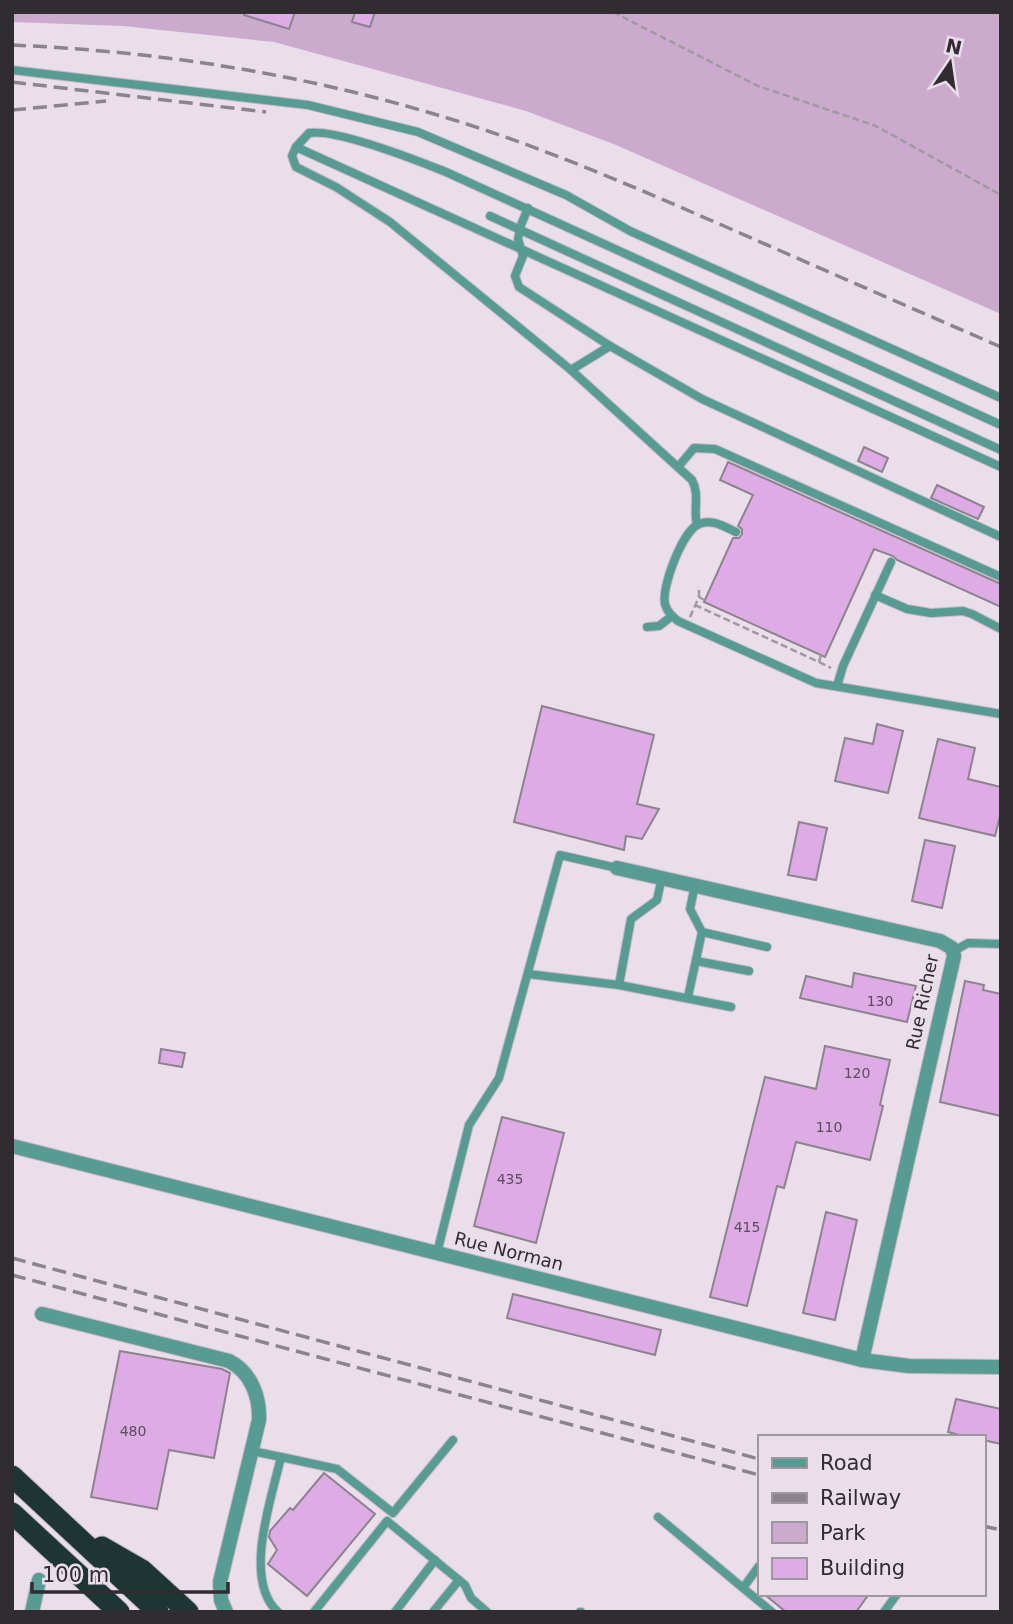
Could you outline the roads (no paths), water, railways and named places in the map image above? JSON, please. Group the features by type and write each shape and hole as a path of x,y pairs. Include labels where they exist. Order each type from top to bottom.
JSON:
{"highway":[{"path":"12,1476 158,1612"},
{"path":"12,1513 118,1611"},
{"path":"70,1528 142,1570 188,1612"}],"street":[{"name":"Rue Richer","path":"617,868 940,941 950,945 954,951 862,1360"},
{"name":"Rue Norman","path":"12,1146 862,1360 909,1366 1001,1367"},
{"path":"42,1314 234,1364 249,1378 258,1400 259,1420 220,1582 221,1600 226,1612"},
{"path":"32,1612 39,1580"}],"lane":[{"path":"12,70 308,105 418,132 566,195 630,231 1001,398"},
{"path":"697,525 696,489 692,480 571,370 390,222 336,187 296,167 291,157 296,147 312,133 345,138 446,172 1001,425"},
{"path":"296,147 1001,467"},
{"path":"528,208 518,240 522,262 514,276 517,285 679,387 1001,537"},
{"path":"490,216 1001,450"},
{"path":"571,370 610,346"},
{"path":"678,467 694,448 715,449 1001,577"},
{"path":"736,532 712,522 697,525 691,530 664,589 665,605 672,616 684,624 812,682 1001,714"},
{"path":"837,685 891,562"},
{"path":"875,595 908,609 931,613 963,611 1001,629"},
{"path":"647,627 659,626 672,616"},
{"path":"437,1253 469,1125 499,1078 561,855 617,868"},
{"path":"619,985 631,919 657,900 662,877"},
{"path":"688,998 702,932 690,909 695,885"},
{"path":"702,932 767,947"},
{"path":"954,951 968,943 1001,944"},
{"path":"696,961 749,971"},
{"path":"528,974 619,985 731,1007"},
{"path":"314,1612 453,1440"},
{"path":"252,1451 337,1469 393,1513"},
{"path":"278,1612 265,1592 260,1555 281,1457"},
{"path":"658,1517 772,1612"},
{"path":"387,1521 466,1585 471,1598 487,1612"},
{"path":"395,1612 435,1560"},
{"path":"743,1588 758,1567"},
{"path":"433,1612 459,1580"},
{"path":"884,1612 896,1596"}],"railway":[{"path":"12,45 119,53 225,66 330,87 471,125 617,180 1001,347"},
{"path":"12,82 266,112"},
{"path":"12,110 106,101"},
{"path":"12,1258 758,1459"},
{"path":"12,1275 758,1475"},
{"path":"985,1526 1001,1530"}]}
